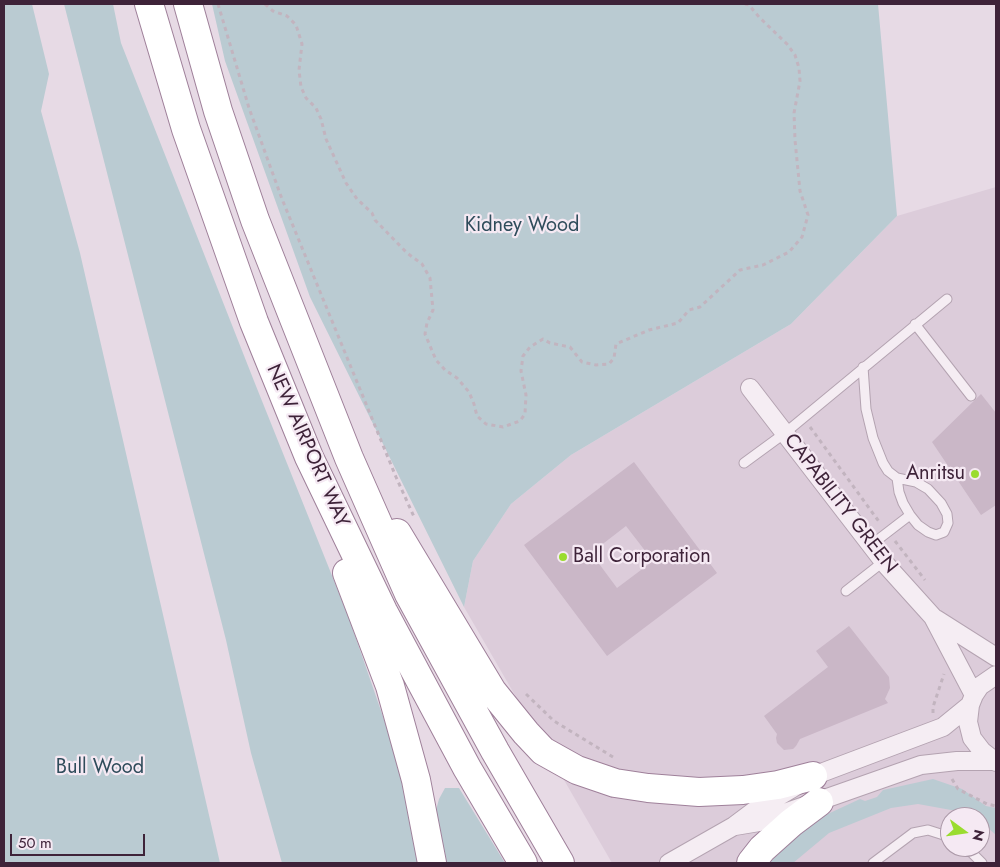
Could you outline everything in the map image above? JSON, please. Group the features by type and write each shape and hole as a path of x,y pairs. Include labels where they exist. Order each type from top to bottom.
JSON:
{"highway":[{"name":"NEW AIRPORT WAY","path":"149,4 186,129 218,221 254,322 309,457 383,611 467,768 522,863"},
{"name":"NEW AIRPORT WAY","path":"188,4 218,112 255,220 349,458 409,594 494,751 560,863"},
{"path":"309,457 340,554 390,686 416,780 432,863"},
{"path":"349,458 406,546 492,690 526,733 544,751 577,770 615,783 648,788 699,792 743,790 778,785 816,789"},
{"path":"751,863 762,849 791,823 816,789"}],"street":[{"name":"CAPABILITY GREEN","path":"750,388 884,562 933,617"},
{"path":"933,617 951,649 972,700 968,722 972,738 982,751 996,761"},
{"path":"933,617 996,657"},
{"path":"734,826 759,822 816,789 943,727 972,700 980,686 996,675"},
{"path":"669,863 734,826 754,811 816,789 921,765 957,761 996,761"}],"lane":[{"path":"744,463 785,433 947,299"},
{"path":"915,324 971,396"},
{"path":"863,367 866,409 872,438 883,463 888,471 897,478 916,482 928,489 941,503 947,514 948,523 944,532 936,535 918,525 901,498 897,478"},
{"path":"871,545 910,515"},
{"path":"846,591 884,562"},
{"path":"873,863 913,833 928,830 940,834"}],"path":[{"path":"218,4 249,108 282,199 396,477 417,522"},
{"path":"265,4 273,11 287,16 296,25 302,44 299,70 301,87 306,98 316,108 322,119 326,139 346,183 357,199 372,213 374,220 407,253 422,264 430,278 433,310 427,323 425,334 436,360 445,370 457,378 469,392 477,416 486,424 503,427 520,421 525,414 526,395 521,371 523,356 530,347 543,339 550,343 570,347 582,362 596,366 609,364 614,358 616,344 649,330 678,323 689,310 700,307 740,270 763,265 789,252 802,237 808,215 800,191 795,140 794,113 800,81 799,68 795,55 787,44 749,5 745,4"},
{"path":"525,694 554,721 620,761"}],"shaded area":[{"path":"996,187 996,863 612,863 464,607 473,561 511,504 571,455 791,324 897,216"}],"green space":[{"name":"Bull Wood","path":"4,4 32,4 49,74 41,111 80,253 220,863 4,863"},
{"path":"64,4 113,4 121,43 349,618 410,795 420,863 282,863 251,753 226,640"},
{"name":"Kidney Wood","path":"212,4 878,4 897,216 791,324 571,455 511,504 473,561 464,607 310,297 225,61"},
{"path":"933,779 962,789 986,806 996,808 996,835 990,830 990,807 940,808 918,804 891,808 829,833 793,863 770,863 786,842 817,819 860,799 865,801 877,797 883,790"},
{"path":"445,788 459,788 505,863 445,863 436,810"}],"building":[{"name":"Anritsu","path":"981,394 996,413 996,505 981,515 932,442"},
{"name":"Ball Corporation","path":"634,462 717,573 607,656 524,545","holes":["626,526 653,561 617,588 591,553"]},
{"path":"849,626 889,677 890,688 885,699 888,703 800,739 793,749 784,750 777,743 777,734 764,716 828,667 816,651"}],"place":[{"name":"Anritsu","path":"975,474"},
{"name":"Ball Corporation","path":"563,557"}]}
